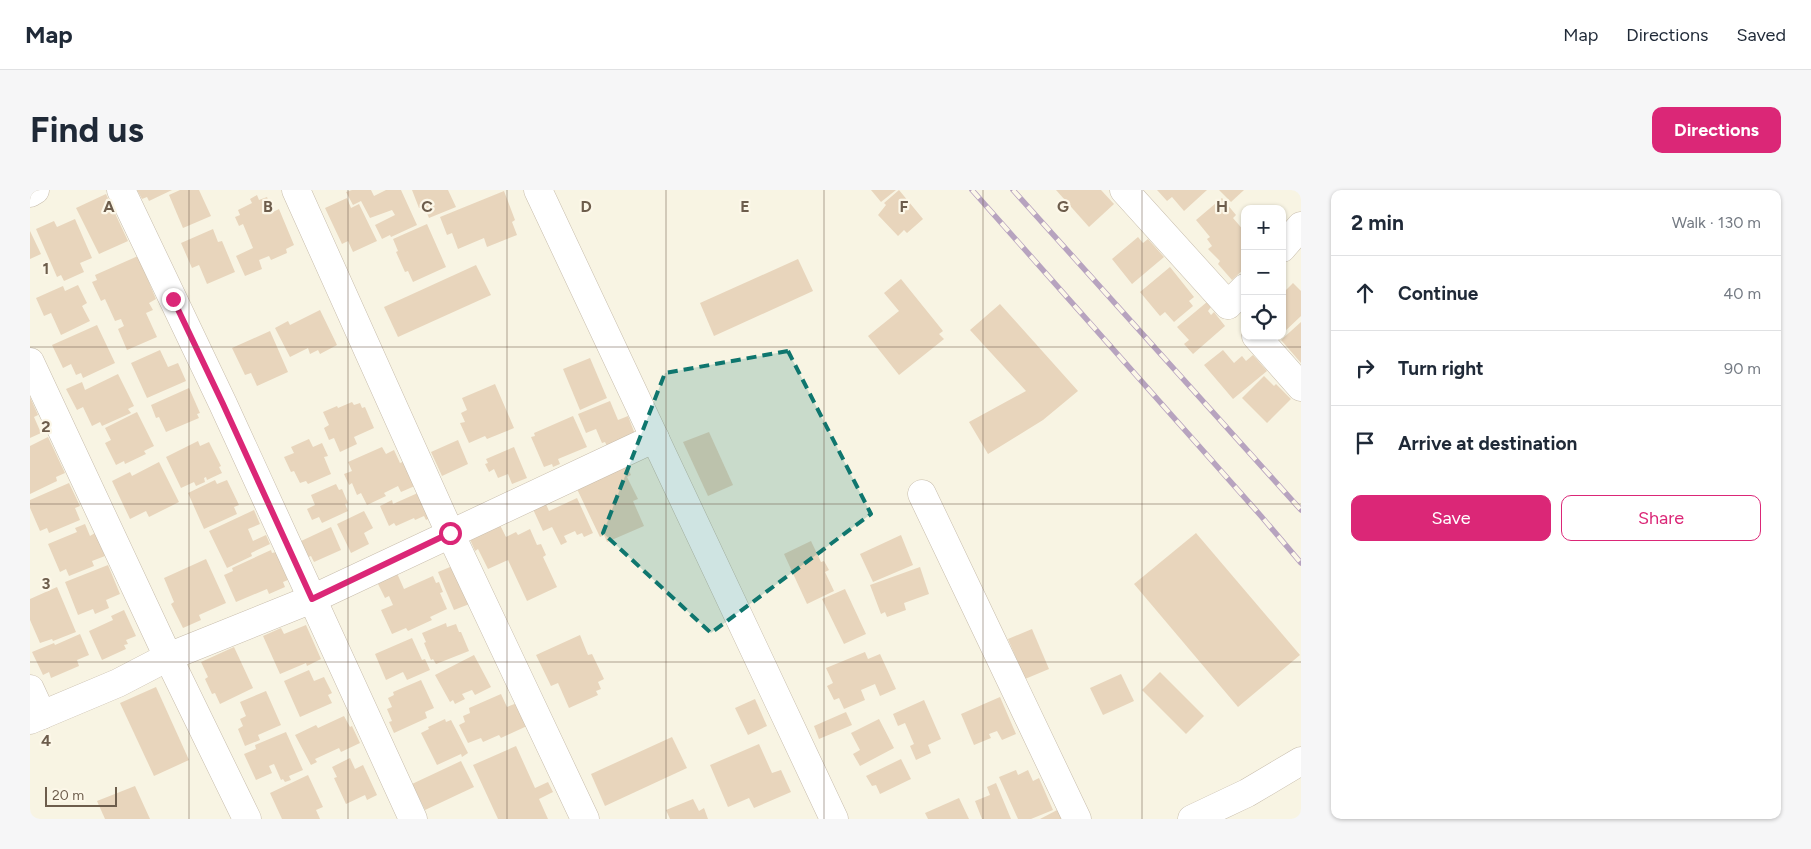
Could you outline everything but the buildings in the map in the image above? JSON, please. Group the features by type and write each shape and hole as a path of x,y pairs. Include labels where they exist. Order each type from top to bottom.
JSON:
{"street":[{"path":"30,193 35,190"},
{"path":"121,190 223,404 413,819"},
{"path":"538,190 834,819"},
{"path":"1124,190 1239,306"},
{"path":"305,193 450,533 585,819"},
{"path":"1260,340 1301,387"},
{"path":"30,362 168,657 247,819"},
{"path":"30,690 36,718 118,683 168,657 312,599 655,438"},
{"path":"922,494 1077,819"},
{"path":"1192,819 1247,794 1301,761"}],"highlighted area":[{"path":"788,351 871,514 711,633 603,533 665,373"}],"railway":[{"path":"972,190 1301,563"},
{"path":"1013,190 1301,510"}],"route":[{"path":"173,299 312,599 450,533"}]}
